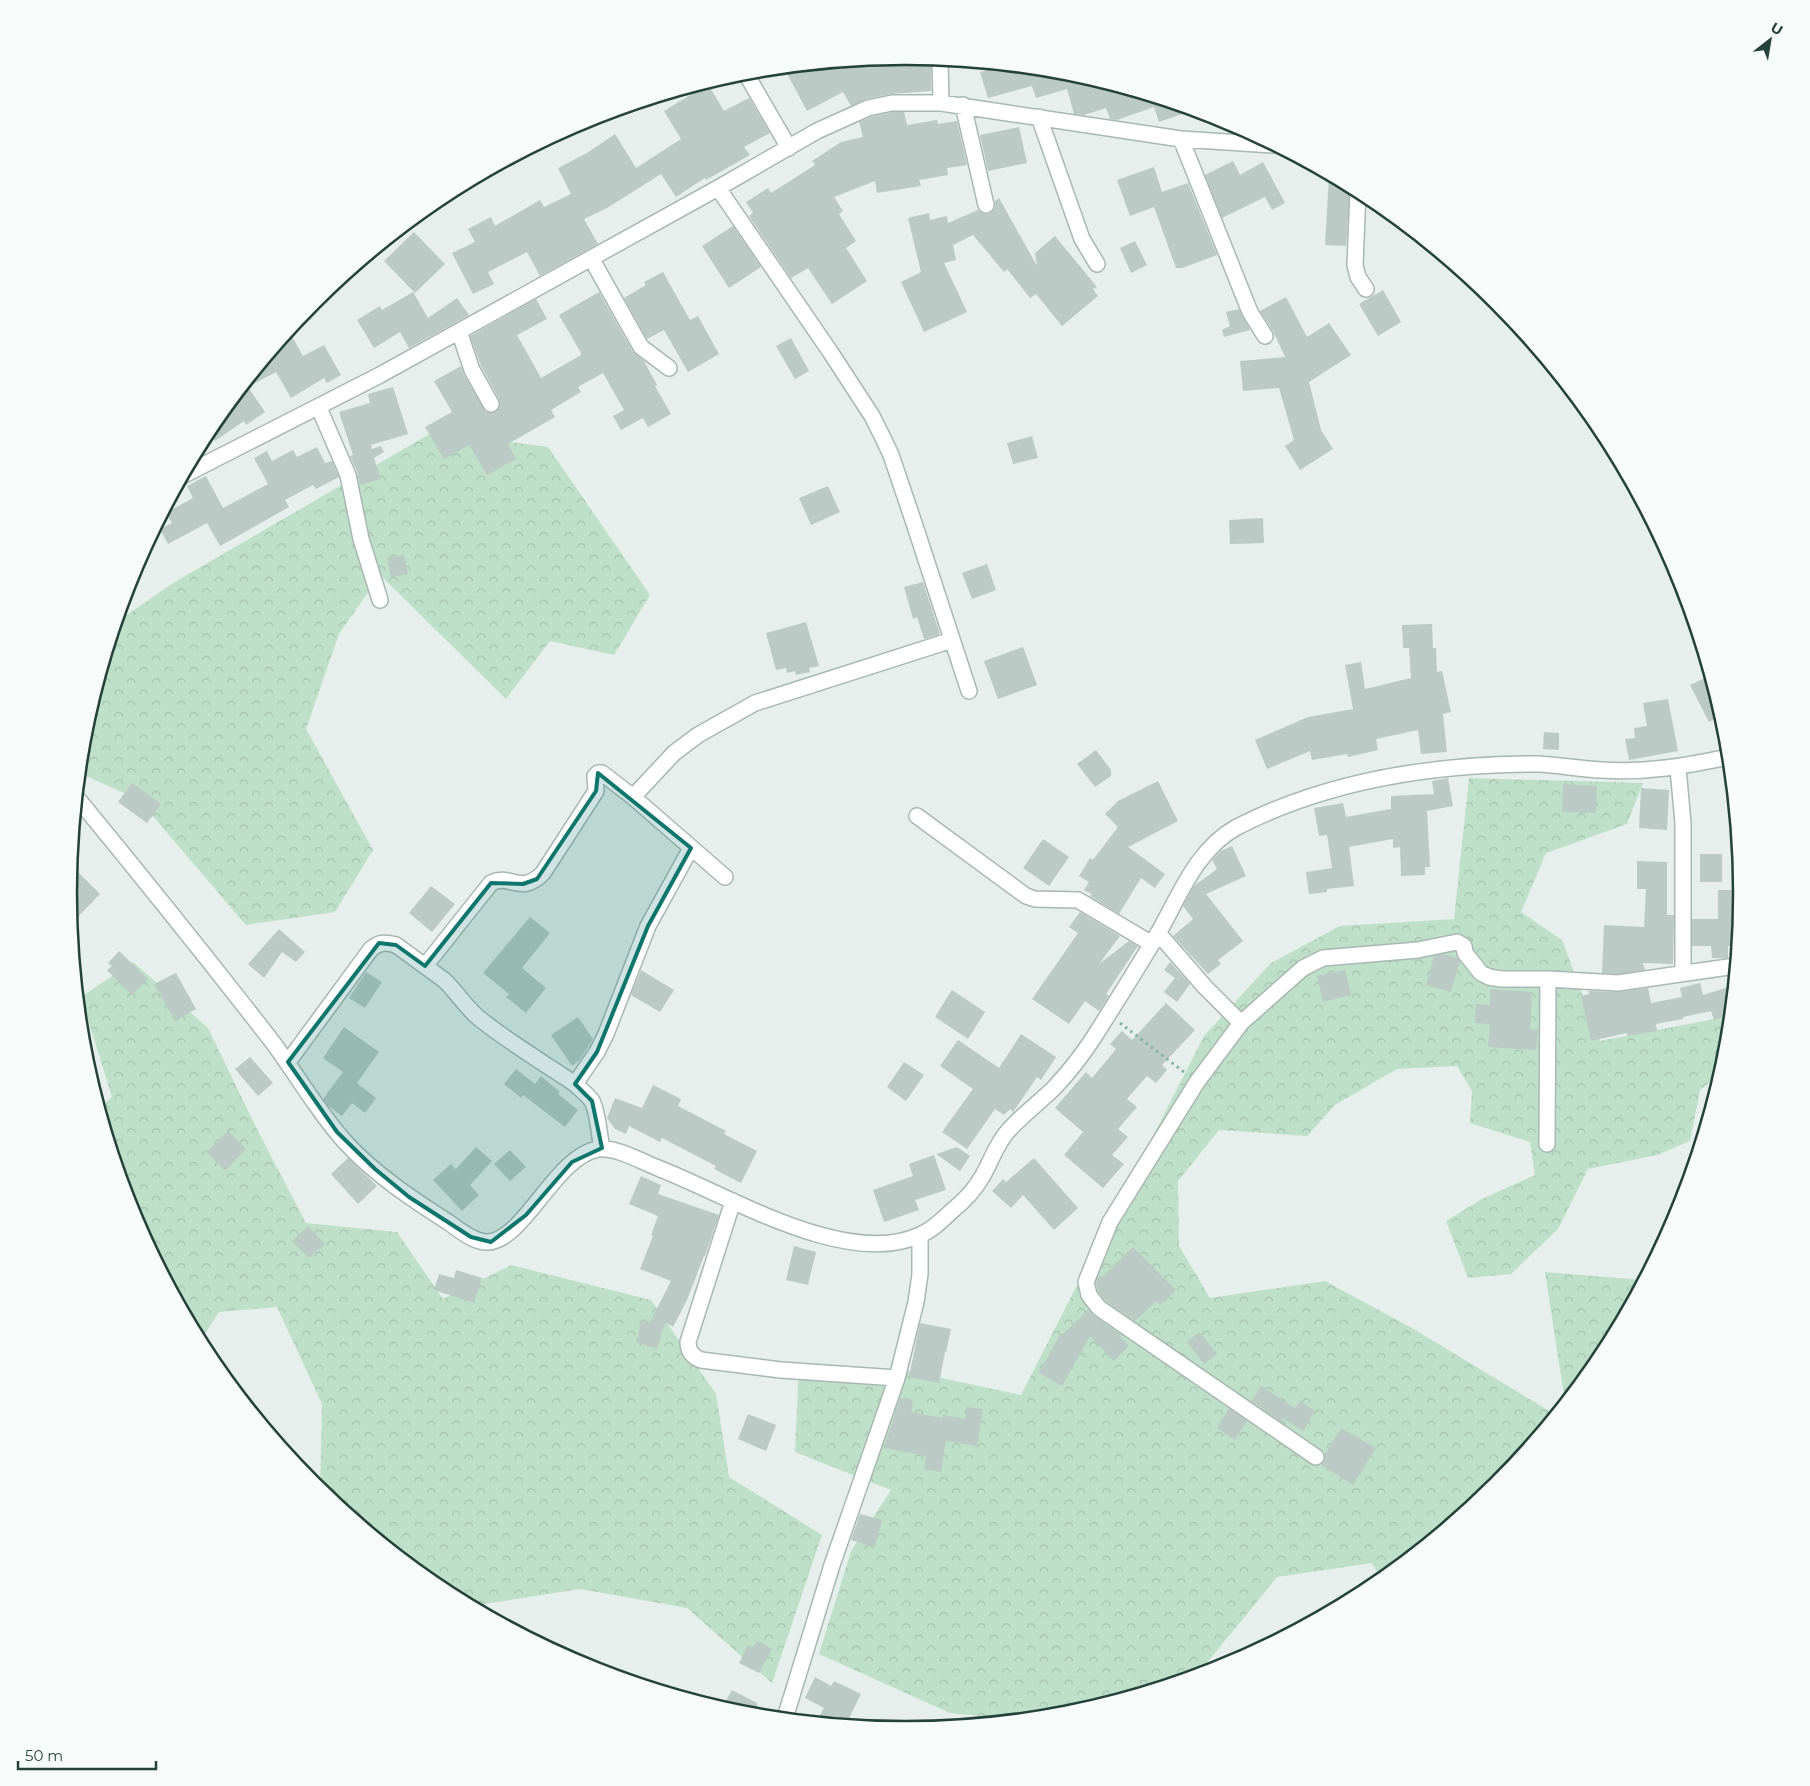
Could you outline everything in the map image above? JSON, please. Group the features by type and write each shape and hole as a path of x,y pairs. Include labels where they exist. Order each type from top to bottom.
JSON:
{"street":[{"path":"940,66 941,103"},
{"path":"750,80 789,148"},
{"path":"193,470 319,408 718,188 817,131 868,108 892,103 963,105 1181,139 1258,144"},
{"path":"963,105 986,205"},
{"path":"1039,117 1082,239 1097,264"},
{"path":"1181,139 1250,312 1265,336"},
{"path":"718,188 831,353 884,438 968,691"},
{"path":"1358,200 1355,265 1358,276 1366,289"},
{"path":"591,258 641,347 669,368"},
{"path":"459,331 472,370 491,404"},
{"path":"319,408 348,475 361,538 380,600"},
{"path":"633,797 674,753 698,734 754,703 952,640"},
{"path":"82,804 184,928 288,1062 336,1132 350,1148 409,1197 478,1240 491,1242 501,1238 526,1216 572,1162 602,1148 621,1153 665,1170 804,1231 827,1238 880,1243 895,1242 920,1236 952,1211 980,1182 1005,1134 1056,1085 1088,1046 1155,938 1185,883 1208,849 1237,828 1314,794 1361,783 1425,772 1482,766 1543,764 1605,771 1678,768 1722,758"},
{"path":"1678,768 1682,823 1683,973"},
{"path":"425,966 491,883 504,881 523,884 536,880 544,873 596,790 596,774 602,773 633,797 725,877"},
{"path":"917,816 1026,896 1035,899 1078,900 1155,938 1241,1023"},
{"path":"575,1084 597,1052 606,1034 648,926 692,848"},
{"path":"288,1062 371,949 379,943 387,942 396,945 451,986 464,1005 480,1020 575,1084 592,1101 602,1148"},
{"path":"1316,1457 1098,1308 1089,1295 1086,1282 1110,1222 1197,1082 1241,1023 1303,968 1323,958 1418,950 1457,942 1464,946 1465,953 1482,973 1501,980 1548,979 1618,982 1729,967"},
{"path":"1547,1144 1548,979"},
{"path":"733,1200 688,1342 688,1347 692,1354 701,1360 781,1370 897,1378"},
{"path":"787,1712 832,1565 897,1378 916,1302 920,1274 920,1236"}],"path":[{"path":"1108,1014 1197,1082"}],"highlighted area":[{"path":"598,773 691,848 648,926 597,1052 575,1084 592,1101 602,1148 572,1162 526,1215 491,1242 471,1237 409,1197 375,1169 337,1132 288,1062 379,943 396,945 425,966 491,883 523,884 537,879 596,791"}],"green space":[{"path":"433,432 548,447 650,595 614,655 550,641 506,699 380,575 339,634 306,729 373,850 335,912 246,925 139,800 86,776 93,731 105,679 125,616 173,583"},
{"path":"1469,778 1643,783 1627,824 1546,853 1521,912 1562,940 1600,1041 1723,1017 1711,1081 1700,1090 1690,1141 1657,1155 1588,1169 1558,1229 1511,1274 1468,1278 1446,1221 1482,1199 1535,1175 1530,1142 1470,1123 1472,1091 1457,1066 1397,1069 1335,1105 1307,1136 1219,1130 1178,1181 1179,1246 1210,1298 1325,1281 1412,1328 1550,1412 1528,1439 1451,1516 1409,1550 1377,1572 1372,1563 1277,1577 1206,1664 1119,1693 1067,1705 1013,1714 987,1716 950,1713 819,1654 851,1551 891,1490 795,1452 799,1364 909,1371 1021,1395 1204,1036 1271,963 1340,926 1454,919"},
{"path":"133,962 208,1028 258,1131 306,1223 397,1232 443,1299 511,1265 651,1300 716,1394 729,1477 822,1535 772,1683 687,1608 580,1589 482,1604 401,1550 359,1516 320,1478 322,1404 277,1307 219,1312 205,1334 162,1259 140,1210 121,1159 105,1107 104,1104 112,1097 86,1013 83,995"},
{"path":"1545,1272 1637,1280 1593,1353 1564,1394"}],"building":[{"path":"931,66 931,91 890,94 866,99 851,106 843,92 807,111 787,74 851,67"},
{"path":"988,70 1013,72 1067,81 1119,93 1183,114 1159,122 1154,107 1117,120 1110,119 1106,108 1084,115 1074,114 1067,89 1036,98 1032,86 988,98 980,72"},
{"path":"711,88 724,111 749,98 770,133 744,147 750,155 706,180 705,178 676,197 661,174 607,208 584,219 598,244 540,276 527,252 488,272 494,284 473,294 452,253 475,242 468,229 491,217 495,226 540,200 544,207 571,194 558,168 587,153 615,134 636,168 681,139 664,111 695,92"},
{"path":"893,112 904,112 907,125 937,120 938,124 957,121 967,165 947,168 948,175 919,180 921,186 877,193 875,181 834,197 843,211 839,214 856,241 846,248 867,281 832,304 808,268 791,278 749,216 753,213 746,202 768,188 771,193 815,165 812,161 841,142 863,137 859,122"},
{"path":"1019,127 1027,163 988,171 980,135"},
{"path":"1233,161 1240,175 1263,162 1285,203 1272,210 1265,197 1222,218 1205,175"},
{"path":"1154,167 1162,192 1188,183 1217,255 1182,268 1176,268 1154,207 1130,216 1117,180"},
{"path":"1329,182 1349,195 1346,246 1325,245"},
{"path":"999,198 1037,266 1035,253 1055,236 1097,287 1093,289 1098,296 1062,326 1036,294 1030,298 1007,269 1004,272 973,235 953,245 956,260 944,263 967,312 924,332 901,282 921,272 908,218 929,213 930,220 947,216 948,223 978,210 983,214 989,214 995,208 995,201"},
{"path":"733,226 761,267 729,288 702,246"},
{"path":"414,232 445,264 415,293 384,261"},
{"path":"1135,241 1147,265 1131,273 1120,248"},
{"path":"663,272 690,320 698,316 719,354 688,372 664,330 647,339 624,298 646,285 644,282"},
{"path":"1383,290 1401,322 1378,336 1359,304"},
{"path":"413,292 428,318 457,298 469,315 409,348 400,332 374,348 357,320 380,306 382,310"},
{"path":"599,292 633,352 644,361 657,385 655,386 671,414 648,427 643,418 621,430 613,416 624,410 603,373 578,387 581,392 551,410 555,417 508,444 516,459 487,475 469,445 444,459 425,427 452,412 434,381 461,366 464,375 486,412 495,412 500,405 499,399 481,366 470,336 536,299 547,319 517,335 541,378 581,355 559,315"},
{"path":"1286,297 1307,337 1329,323 1351,355 1309,382 1321,430 1333,449 1300,470 1285,446 1294,440 1279,388 1243,391 1240,361 1285,357 1273,331 1260,311"},
{"path":"1239,309 1250,330 1224,337 1222,330 1230,326 1226,312"},
{"path":"292,337 303,356 324,345 341,375 327,383 324,378 291,398 276,372 251,385"},
{"path":"791,338 809,371 795,379 776,346"},
{"path":"393,387 408,434 371,445 372,449 381,446 384,452 374,458 381,479 360,485 357,471 350,456 353,455 339,412 370,403 368,394"},
{"path":"249,388 265,412 246,425 244,421 215,441 213,439 217,433"},
{"path":"1032,436 1038,458 1013,464 1007,443"},
{"path":"317,447 325,463 332,461 339,477 316,489 313,485 285,500 289,507 220,546 207,523 168,544 161,530 172,523 168,516 171,510 193,498 187,486 206,476 223,508 268,484 254,458 267,451 272,461 293,450 297,457"},
{"path":"828,486 840,512 811,525 799,498"},
{"path":"1263,518 1264,543 1230,544 1229,520"},
{"path":"404,555 408,574 391,577 387,558"},
{"path":"987,564 996,590 972,599 962,573"},
{"path":"923,582 940,634 924,639 917,617 913,619 904,587"},
{"path":"806,622 819,666 809,668 810,672 796,675 795,671 787,673 786,668 776,670 766,633"},
{"path":"1432,624 1437,672 1442,671 1451,712 1443,714 1447,752 1421,754 1418,730 1376,739 1378,750 1348,757 1347,754 1312,760 1310,751 1267,769 1255,740 1308,717 1353,709 1345,665 1361,662 1365,689 1411,678 1409,648 1403,648 1402,625"},
{"path":"1023,647 1037,685 998,699 984,661"},
{"path":"1705,678 1714,719 1709,722 1690,685"},
{"path":"1668,699 1678,751 1629,760 1625,739 1635,738 1634,728 1647,726 1643,703"},
{"path":"1544,732 1559,733 1559,750 1543,749"},
{"path":"1096,750 1111,770 1111,776 1095,787 1077,764"},
{"path":"1448,778 1453,806 1427,811 1430,867 1425,867 1425,875 1401,876 1400,847 1393,848 1393,839 1349,847 1354,886 1327,889 1327,892 1309,894 1306,872 1332,868 1327,835 1319,836 1314,808 1343,803 1346,817 1391,809 1391,796 1434,794 1432,781"},
{"path":"1158,781 1178,821 1128,847 1165,874 1155,888 1141,878 1119,914 1090,896 1092,894 1084,890 1089,882 1079,876 1090,858 1093,860 1118,827 1105,814 1118,801"},
{"path":"132,783 161,804 147,823 118,802"},
{"path":"1563,784 1597,786 1596,813 1562,812"},
{"path":"1641,788 1669,790 1667,830 1639,828"},
{"path":"1043,839 1069,857 1049,886 1023,868"},
{"path":"1232,846 1246,876 1206,894 1243,941 1218,960 1221,964 1208,974 1173,936 1193,919 1183,906 1194,886 1217,869 1212,860 1221,851"},
{"path":"1700,854 1722,854 1722,882 1700,882"},
{"path":"1637,861 1667,862 1667,915 1674,915 1673,964 1643,963 1645,970 1618,974 1602,973 1604,925 1644,927 1646,889 1637,889"},
{"path":"78,872 100,894 78,917"},
{"path":"431,886 455,904 432,932 409,913"},
{"path":"1718,890 1733,890 1731,946 1728,946 1728,958 1712,958 1711,946 1692,946 1692,919 1718,919"},
{"path":"1080,912 1120,936 1099,964 1129,941 1138,946 1106,994 1109,996 1099,1011 1085,1001 1069,1024 1032,999 1078,933 1069,927"},
{"path":"530,917 550,933 522,968 546,988 526,1013 506,997 509,994 483,973"},
{"path":"279,929 305,952 296,962 282,952 264,978 248,964"},
{"path":"119,951 148,979 132,995 107,970 112,966 108,963"},
{"path":"1444,954 1457,958 1460,961 1451,992 1426,985 1434,956"},
{"path":"1170,962 1190,984 1177,1002 1164,992 1175,978 1164,970"},
{"path":"641,970 674,990 660,1012 631,995"},
{"path":"1345,970 1351,995 1323,1002 1317,976"},
{"path":"366,972 382,982 365,1008 349,998"},
{"path":"176,973 196,1009 175,1021 154,984"},
{"path":"1700,983 1703,995 1727,988 1723,1017 1714,1020 1711,1011 1656,1024 1657,1031 1627,1036 1627,1033 1591,1041 1581,996 1589,994 1589,991 1619,992 1648,988 1651,1003 1682,997 1680,988"},
{"path":"1490,989 1532,992 1530,1029 1538,1030 1536,1050 1488,1047 1490,1024 1475,1023 1476,1004 1490,1005"},
{"path":"952,990 985,1012 968,1039 935,1017"},
{"path":"1166,1003 1195,1030 1162,1065 1167,1070 1156,1083 1147,1076 1127,1099 1137,1107 1118,1129 1128,1137 1112,1155 1124,1164 1103,1188 1064,1155 1083,1132 1055,1108 1086,1072 1092,1078 1116,1049 1110,1044 1122,1031 1132,1040"},
{"path":"578,1017 593,1039 580,1060 572,1066 551,1035"},
{"path":"344,1027 379,1052 357,1083 376,1098 365,1113 352,1103 342,1116 328,1106 323,1099 343,1072 323,1058"},
{"path":"1021,1034 1056,1057 1041,1080 1037,1077 1013,1112 1010,1109 1004,1115 995,1109 967,1149 942,1132 973,1089 940,1066 958,1040 999,1068"},
{"path":"250,1057 273,1083 258,1096 235,1069"},
{"path":"904,1062 924,1075 906,1101 887,1087"},
{"path":"516,1069 535,1084 541,1076 560,1092 558,1094 578,1110 565,1127 523,1095 521,1098 504,1084"},
{"path":"653,1085 681,1099 678,1106 726,1131 724,1134 757,1151 741,1183 714,1169 716,1166 662,1138 660,1142 629,1126 626,1134 615,1129 607,1118 615,1098 642,1108"},
{"path":"228,1131 246,1149 225,1171 207,1152"},
{"path":"476,1147 492,1161 470,1185 479,1195 462,1211 433,1180 451,1164 456,1169"},
{"path":"957,1147 970,1156 960,1171 936,1154"},
{"path":"510,1150 526,1167 510,1181 494,1164"},
{"path":"934,1155 946,1190 915,1200 919,1210 884,1222 873,1190 913,1176 909,1164"},
{"path":"348,1158 377,1186 358,1204 331,1174"},
{"path":"1034,1158 1078,1208 1054,1230 1023,1195 1011,1208 992,1191 1003,1179 1006,1182"},
{"path":"641,1176 661,1185 658,1194 719,1215 687,1300 673,1327 665,1322 657,1349 636,1342 642,1320 650,1322 671,1281 640,1269 653,1236 651,1235 658,1216 629,1204"},
{"path":"308,1226 325,1244 309,1258 292,1241"},
{"path":"794,1246 816,1252 808,1285 786,1280"},
{"path":"1133,1247 1176,1290 1160,1305 1156,1301 1135,1321 1106,1301 1098,1291 1096,1283 1101,1275 1102,1277"},
{"path":"456,1270 482,1278 474,1303 434,1290 439,1274 454,1278"},
{"path":"1088,1310 1121,1335 1129,1346 1114,1361 1090,1336 1062,1386 1039,1373 1061,1333 1063,1334"},
{"path":"920,1323 951,1329 939,1383 909,1377"},
{"path":"1200,1332 1217,1354 1204,1364 1187,1342"},
{"path":"1261,1386 1295,1408 1300,1401 1315,1411 1303,1431 1283,1418 1280,1421 1252,1401"},
{"path":"900,1398 913,1400 911,1412 942,1418 943,1415 965,1419 967,1407 983,1409 977,1446 946,1441 941,1472 924,1469 926,1456 884,1448"},
{"path":"1229,1408 1247,1421 1235,1440 1217,1428"},
{"path":"748,1414 776,1425 766,1451 738,1439"},
{"path":"1341,1428 1376,1448 1353,1485 1321,1465 1324,1462 1325,1454"},
{"path":"860,1514 882,1520 875,1547 851,1540"},
{"path":"757,1641 772,1649 759,1673 739,1663 748,1645 753,1648"},
{"path":"815,1677 831,1686 834,1681 861,1694 849,1719 820,1716 824,1708 805,1698"},
{"path":"732,1690 757,1703 757,1707 743,1705 726,1701"}]}
